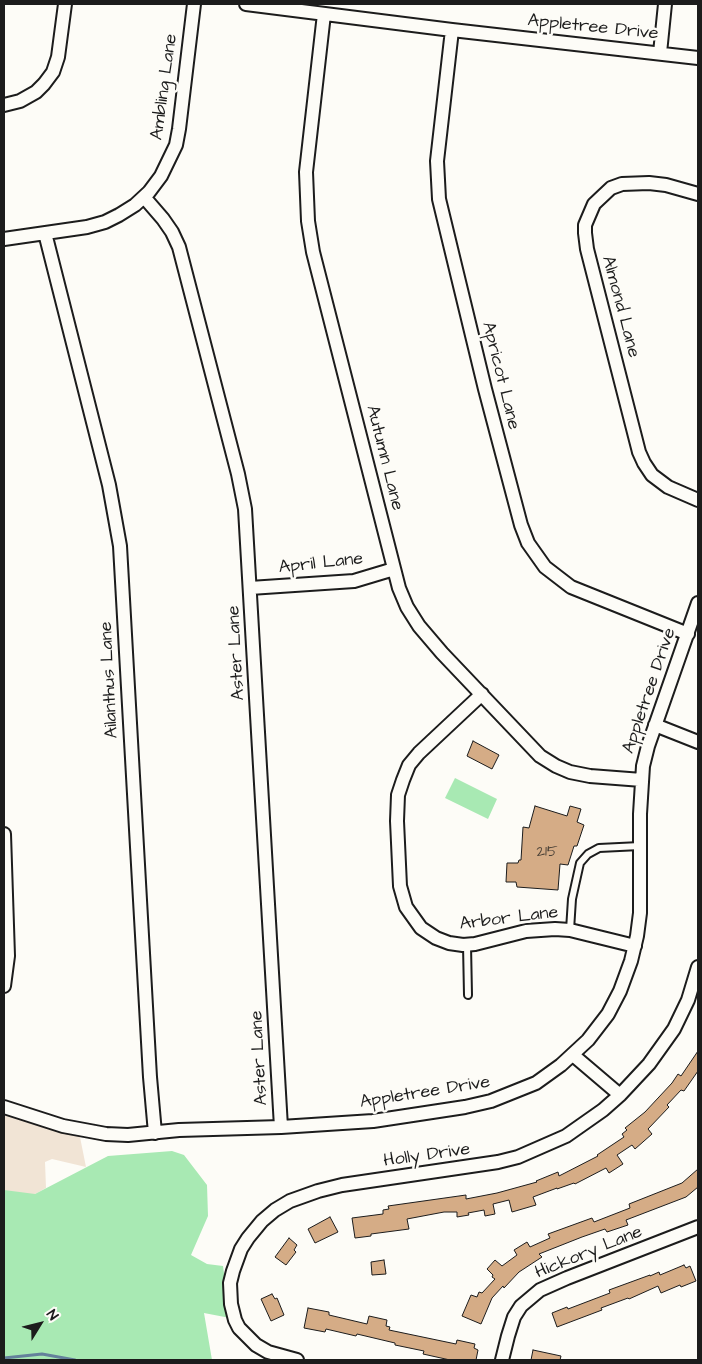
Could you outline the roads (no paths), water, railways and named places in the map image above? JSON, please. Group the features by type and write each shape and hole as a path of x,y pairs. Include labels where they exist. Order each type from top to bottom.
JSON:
{"street":[{"path":"4,105 20,101 36,92 53,72 58,57 65,4"},
{"name":"Ambling Lane","path":"4,238 87,227 105,222 119,215 144,197 161,176 176,145 194,4"},
{"name":"Appletree Drive","path":"246,4 698,58"},
{"path":"660,53 665,4"},
{"name":"Autumn Lane","path":"324,14 306,172 308,221 313,252 399,588 407,607 419,626 540,756 570,772 590,776 642,780"},
{"name":"Apricot Lane","path":"452,30 437,161 438,191 520,526 528,543 545,567 571,587 688,634"},
{"name":"Almond Lane","path":"698,194 649,182 622,184 611,188 594,204 589,212 585,233 587,249 639,452 652,475 668,487 698,500"},
{"name":"Aster Lane","path":"144,197 172,232 185,266 240,483 248,534 281,1127"},
{"name":"Ailanthus Lane","path":"46,233 110,485 120,546 150,1077 155,1133"},
{"name":"April Lane","path":"250,588 354,581 394,569"},
{"name":"Appletree Drive","path":"4,1107 63,1126 86,1131 128,1135 179,1130 281,1127 373,1121 492,1101 536,1083 573,1055 588,1040 608,1014 620,991 635,946 640,914 642,780 648,746 698,603"},
{"name":"Arbor Lane","path":"482,694 443,729 409,765 398,795 397,821 400,886 406,907 421,928 436,938 466,945 540,929 570,930 635,946"},
{"path":"655,725 698,742"},
{"path":"4,834 8,956 4,986"},
{"name":"Holly Drive","path":"298,1360 268,1352 256,1345 235,1320 231,1304 230,1283 233,1271 241,1249 262,1221 290,1201 318,1191 466,1168 518,1157 566,1136 603,1110 649,1064 674,1029 688,1000 698,967"},
{"path":"573,1055 620,1095"},
{"name":"Hickory Lane","path":"502,1360 514,1317 521,1306 540,1290 698,1227"}],"lane":[{"path":"570,930 572,899 580,862 588,854 599,848 640,846"},
{"path":"466,945 468,995"}],"waterway":[{"path":"4,1358 42,1354 75,1360"}]}
